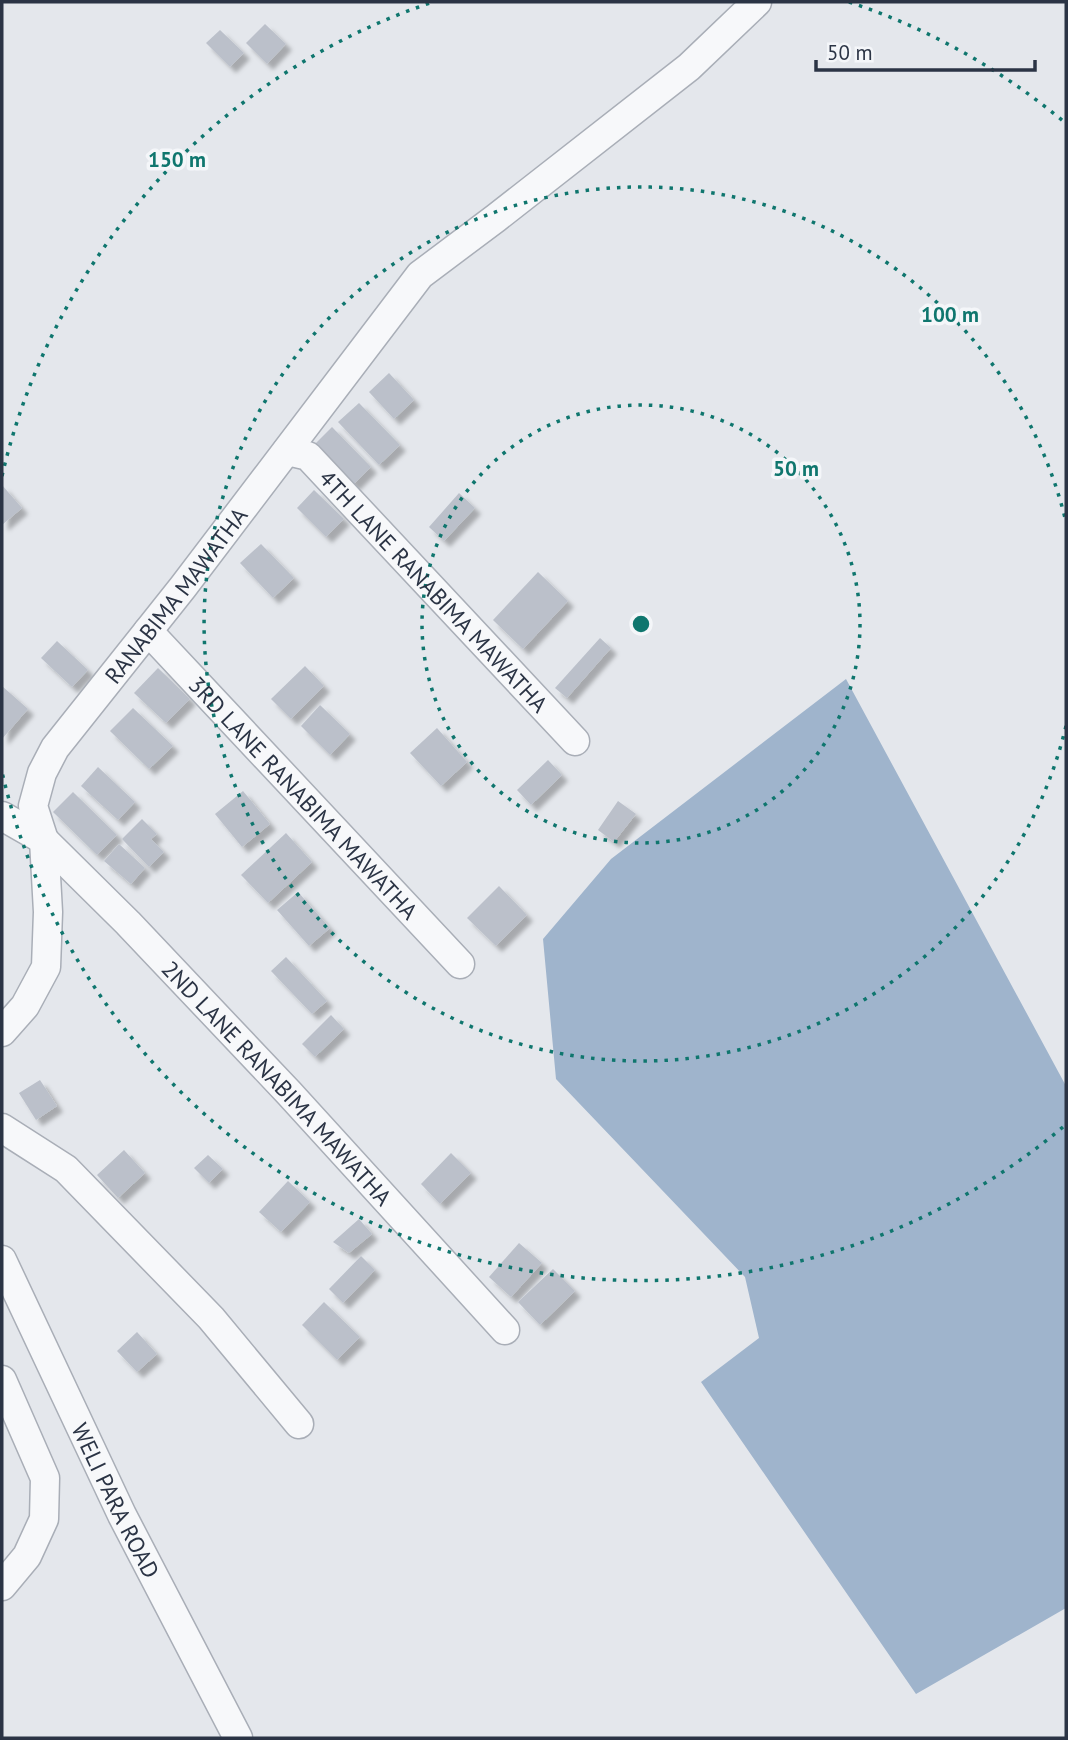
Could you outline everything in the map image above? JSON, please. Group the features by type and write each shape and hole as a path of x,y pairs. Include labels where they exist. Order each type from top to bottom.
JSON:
{"street":[{"name":"RANABIMA MAWATHA","path":"2,1032 25,1006 46,967 48,912 44,840 33,806 42,772 55,748 287,451 420,275 689,67 757,2"},
{"name":"4TH LANE RANABIMA MAWATHA","path":"287,451 308,456 575,741"},
{"name":"3RD LANE RANABIMA MAWATHA","path":"148,631 460,964"},
{"path":"2,816 44,840"},
{"name":"2ND LANE RANABIMA MAWATHA","path":"44,840 128,923 270,1073 505,1330"},
{"path":"2,1128 66,1169 211,1318 299,1424"},
{"name":"WELI PARA ROAD","path":"2,1259 122,1515 238,1738"},
{"path":"2,1380 45,1478 44,1520 27,1556 2,1586"}],"water":[{"path":"846,679 1066,1086 1066,1608 916,1694 701,1382 759,1338 745,1277 556,1079 543,939 611,859"}],"building":[{"path":"265,24 286,44 267,64 246,43"},
{"path":"220,30 244,53 230,67 206,43"},
{"path":"389,373 414,400 394,419 369,392"},
{"path":"359,403 400,445 379,465 338,422"},
{"path":"332,427 371,467 353,485 314,445"},
{"path":"2,485 22,508 2,525"},
{"path":"314,490 344,519 326,537 297,508"},
{"path":"459,493 475,508 444,541 429,527"},
{"path":"261,544 294,578 273,598 240,563"},
{"path":"538,572 568,601 523,649 493,620"},
{"path":"600,638 611,648 567,698 555,688"},
{"path":"57,641 88,670 72,687 41,658"},
{"path":"305,666 324,686 291,719 271,699"},
{"path":"158,668 190,699 166,723 134,693"},
{"path":"2,686 28,709 2,739"},
{"path":"320,705 350,734 330,755 301,726"},
{"path":"133,708 173,746 149,769 110,731"},
{"path":"437,728 467,762 441,786 410,753"},
{"path":"548,760 562,775 531,805 517,790"},
{"path":"98,767 135,802 118,820 81,786"},
{"path":"243,791 270,824 242,847 215,814"},
{"path":"73,792 117,835 97,855 53,812"},
{"path":"618,801 636,814 614,842 598,830"},
{"path":"142,819 157,834 151,839 164,852 149,867 122,839"},
{"path":"286,833 312,862 268,903 241,875"},
{"path":"119,844 145,868 131,884 104,861"},
{"path":"499,886 527,915 496,946 467,918"},
{"path":"298,892 330,928 309,946 277,910"},
{"path":"286,957 327,1001 312,1014 271,971"},
{"path":"331,1015 344,1029 315,1057 302,1044"},
{"path":"40,1080 57,1106 36,1120 19,1093"},
{"path":"124,1150 145,1173 118,1198 97,1175"},
{"path":"451,1153 471,1173 440,1204 421,1184"},
{"path":"208,1155 223,1169 209,1183 194,1168"},
{"path":"288,1181 310,1202 281,1232 259,1212"},
{"path":"359,1219 372,1234 349,1253 333,1242"},
{"path":"519,1243 542,1263 511,1297 489,1277"},
{"path":"361,1256 375,1270 343,1303 329,1289"},
{"path":"553,1269 575,1291 540,1325 518,1302"},
{"path":"324,1302 360,1337 337,1360 302,1325"},
{"path":"137,1332 157,1354 137,1372 117,1351"}]}
